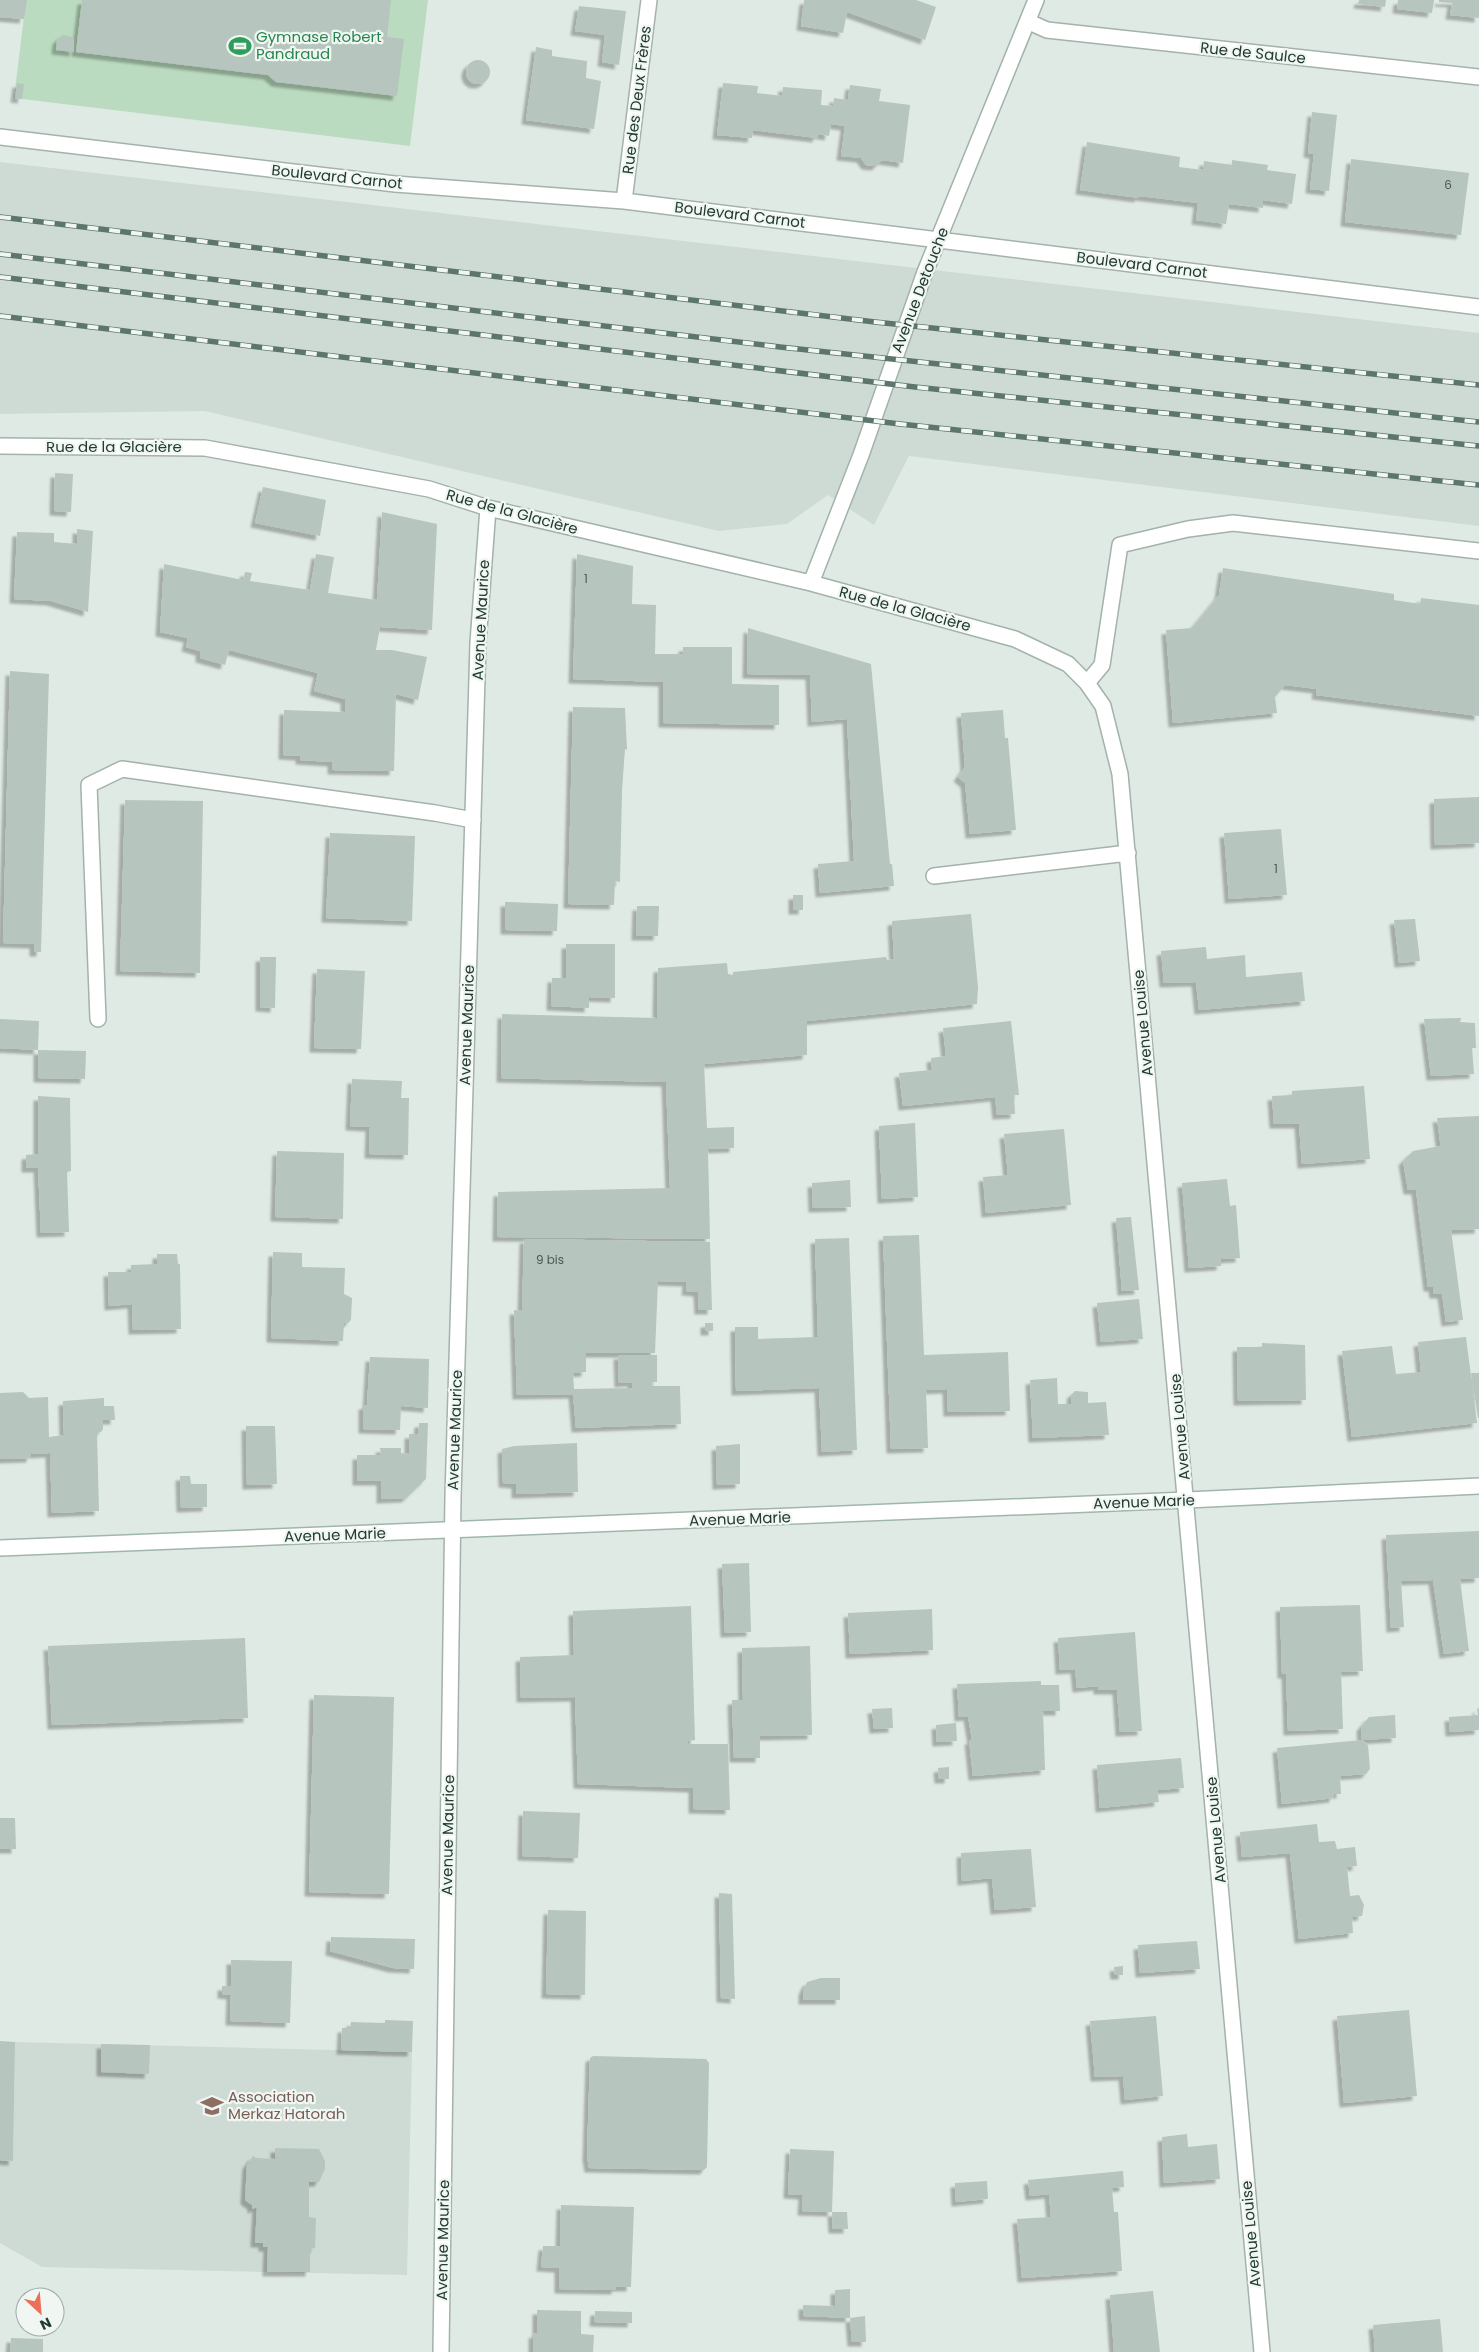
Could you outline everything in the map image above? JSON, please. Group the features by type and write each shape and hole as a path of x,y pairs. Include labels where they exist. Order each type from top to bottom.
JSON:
{"street":[{"name":"Rue des Deux Frères","path":"624,201 649,0"},
{"name":"Avenue Detouche","path":"811,583 860,455 925,272 1029,22 1036,0"},
{"name":"Rue de Saulce","path":"1029,22 1047,30 1479,77"},
{"name":"Boulevard Carnot","path":"0,137 395,184 624,201 1479,307"},
{"name":"Rue de la Glacière","path":"0,446 205,448 428,489 488,508 811,583 1015,639"},
{"name":"Avenue Maurice","path":"442,2352 452,1530 478,644 488,508"},
{"path":"1087,683 1102,665 1120,545 1188,529 1233,522 1479,551"},
{"name":"Avenue Louise","path":"1015,639 1068,664 1087,683 1103,706 1120,774 1187,1500 1262,2352"},
{"path":"98,1019 90,785 122,769 473,820"},
{"path":"934,876 1128,854"},
{"name":"Avenue Marie","path":"0,1548 1187,1500 1479,1486"}],"shaded area":[{"path":"0,162 1479,333 1479,526 909,456 874,525 828,495 787,524 719,531 205,411 0,414"},
{"name":"Association Merkaz Hatorah","path":"15,2042 412,2052 407,2275 42,2267 0,2243 0,2161 13,2161"}],"green space":[{"path":"26,0 428,0 410,146 14,98"}],"building":[{"path":"0,0 27,0 24,19 0,17"},
{"name":"Gymnase Robert Pandraud","path":"82,0 391,0 387,37 404,39 397,96 276,82 268,75 76,52"},
{"path":"804,0 916,0 936,7 925,40 847,12 843,33 801,26"},
{"path":"1359,0 1386,0 1385,7 1358,4"},
{"path":"1398,0 1434,0 1432,13 1397,9"},
{"path":"1439,0 1479,0 1479,18 1450,15 1452,3 1439,2"},
{"path":"579,6 626,11 619,65 602,62 605,35 575,31"},
{"path":"62,35 70,36 74,40 74,52 56,50 57,40"},
{"path":"536,47 552,50 552,56 587,61 586,78 601,81 594,129 526,120"},
{"path":"478,60 486,64 490,72 486,80 478,84 470,80 466,72 470,64"},
{"path":"17,83 24,84 22,99 15,98"},
{"path":"723,83 758,86 757,93 782,96 783,87 822,90 821,105 833,106 834,98 848,100 850,85 881,89 879,101 910,105 903,163 882,160 876,166 866,165 861,158 841,156 845,126 831,124 829,136 818,134 817,138 753,130 752,138 717,135"},
{"path":"1312,112 1337,115 1329,191 1310,189 1314,154 1308,153"},
{"path":"1087,142 1180,157 1179,167 1203,170 1204,161 1232,165 1232,160 1268,165 1267,170 1296,174 1292,204 1263,200 1263,208 1229,204 1226,224 1196,220 1198,203 1080,190"},
{"path":"1351,159 1469,173 1461,235 1345,222"},
{"path":"55,473 73,474 71,512 54,511"},
{"path":"263,487 326,500 320,536 255,523"},
{"path":"382,512 437,524 432,630 380,627 376,650 392,650 427,657 418,700 396,694 394,771 332,770 332,762 300,760 300,756 283,755 284,710 345,712 345,699 314,691 318,673 229,650 225,665 200,658 200,651 186,647 188,638 160,632 164,564 243,580 245,572 252,573 250,581 310,590 316,554 334,557 328,593 377,600"},
{"path":"77,529 93,531 88,612 51,601 14,599 17,532 54,533 54,542 77,544"},
{"path":"577,554 633,566 632,604 656,605 655,654 683,654 683,647 732,647 732,684 779,685 779,725 663,723 663,682 573,679"},
{"path":"1223,568 1394,594 1394,600 1420,604 1421,598 1479,605 1479,716 1316,695 1317,689 1285,685 1275,697 1277,713 1173,723 1166,630 1192,628 1219,595"},
{"path":"748,628 871,664 890,864 892,864 894,886 820,893 818,864 854,861 847,719 812,722 810,675 747,674"},
{"path":"10,671 49,674 41,952 34,952 34,944 3,943"},
{"path":"573,707 625,708 627,750 625,749 622,791 620,882 615,881 614,905 568,904"},
{"path":"1003,710 1005,738 1008,738 1016,830 970,834 965,783 958,777 965,767 961,713"},
{"path":"1479,797 1479,843 1435,845 1434,799"},
{"path":"125,800 203,801 200,973 120,971"},
{"path":"1281,829 1287,895 1229,899 1224,833"},
{"path":"330,833 415,836 412,921 326,918"},
{"path":"793,895 803,895 803,910 793,910"},
{"path":"505,902 558,904 557,931 505,930"},
{"path":"637,906 659,906 658,936 636,936"},
{"path":"971,914 978,987 977,1004 807,1021 807,1055 704,1064 707,1128 734,1127 734,1148 708,1149 710,1239 497,1237 498,1192 670,1188 666,1082 501,1078 502,1014 657,1018 658,968 727,963 728,974 733,975 733,972 886,957 887,960 894,959 892,921"},
{"path":"1415,919 1420,961 1399,963 1394,920"},
{"path":"566,944 615,944 615,998 589,997 589,1008 551,1006 552,978 566,978"},
{"path":"1206,947 1207,959 1245,955 1246,977 1302,972 1305,1001 1199,1010 1196,982 1164,983 1161,951"},
{"path":"260,957 276,957 275,1008 260,1007"},
{"path":"317,969 365,971 361,1049 314,1048"},
{"path":"1461,1018 1460,1022 1475,1023 1476,1048 1472,1048 1474,1074 1431,1076 1424,1019"},
{"path":"0,1019 39,1021 38,1050 0,1048"},
{"path":"1011,1021 1019,1095 1014,1095 1015,1114 997,1115 995,1097 903,1106 899,1073 932,1070 931,1058 946,1056 943,1028"},
{"path":"38,1050 86,1051 85,1079 38,1078"},
{"path":"352,1079 402,1081 401,1098 409,1098 408,1155 369,1154 370,1127 350,1126"},
{"path":"1364,1086 1370,1159 1302,1164 1299,1124 1274,1124 1272,1096 1292,1095 1292,1091"},
{"path":"38,1096 70,1098 71,1171 67,1172 69,1232 41,1233 38,1168 26,1168 26,1155 38,1154"},
{"path":"1479,1116 1479,1229 1451,1230 1463,1320 1446,1322 1442,1294 1434,1294 1433,1287 1428,1287 1416,1190 1408,1190 1403,1161 1413,1151 1440,1146 1442,1157 1437,1118"},
{"path":"915,1123 918,1197 882,1199 879,1126"},
{"path":"1064,1129 1071,1205 986,1213 983,1177 1008,1175 1004,1134"},
{"path":"277,1151 344,1153 343,1219 275,1217"},
{"path":"1227,1179 1230,1206 1236,1205 1240,1258 1221,1259 1221,1266 1189,1268 1182,1183"},
{"path":"850,1180 851,1207 813,1208 812,1183"},
{"path":"1131,1217 1139,1290 1122,1291 1116,1218"},
{"path":"919,1235 924,1355 1008,1352 1010,1411 948,1412 947,1389 926,1390 928,1448 891,1449 883,1236"},
{"path":"849,1238 857,1450 822,1452 819,1388 736,1391 735,1327 758,1327 758,1339 818,1337 815,1239"},
{"path":"524,1239 710,1242 712,1310 699,1310 698,1292 686,1291 687,1282 658,1281 655,1353 586,1353 586,1372 573,1373 574,1389 632,1388 632,1382 619,1383 618,1355 657,1355 657,1382 651,1382 652,1386 680,1386 681,1424 576,1428 573,1394 517,1395 514,1310 522,1311"},
{"path":"273,1252 302,1253 302,1267 345,1268 344,1294 352,1298 351,1320 348,1323 344,1322 343,1341 271,1338"},
{"path":"157,1254 177,1254 178,1264 180,1264 181,1329 133,1330 132,1304 109,1306 108,1272 131,1272 131,1265 157,1264"},
{"path":"1139,1299 1143,1339 1101,1342 1097,1303"},
{"path":"705,1323 713,1323 713,1331 705,1331"},
{"path":"1466,1337 1477,1423 1352,1437 1342,1351 1392,1346 1396,1374 1421,1372 1418,1342"},
{"path":"1262,1343 1305,1345 1306,1400 1238,1401 1237,1347 1262,1347"},
{"path":"370,1357 429,1359 428,1408 401,1406 400,1430 363,1429 363,1405 367,1405"},
{"path":"1471,1373 1479,1373 1479,1418 1478,1418"},
{"path":"1057,1378 1058,1404 1072,1404 1071,1395 1075,1391 1088,1392 1088,1403 1106,1402 1109,1435 1033,1438 1030,1380"},
{"path":"23,1392 29,1398 48,1397 49,1437 64,1435 63,1401 104,1398 104,1406 114,1406 115,1420 103,1420 103,1429 97,1433 99,1511 52,1513 50,1453 31,1454 31,1458 0,1459 0,1393"},
{"path":"419,1423 428,1423 426,1479 406,1498 381,1499 381,1481 357,1481 357,1455 381,1455 380,1448 401,1448 401,1453 409,1454 409,1434 418,1434"},
{"path":"246,1426 275,1426 277,1484 247,1485"},
{"path":"577,1443 578,1492 516,1494 516,1484 503,1483 502,1449 514,1446"},
{"path":"740,1444 740,1484 717,1485 716,1446"},
{"path":"180,1476 190,1476 191,1484 207,1484 207,1507 181,1508"},
{"path":"1479,1531 1479,1578 1460,1579 1469,1651 1444,1654 1433,1580 1401,1581 1404,1627 1391,1628 1386,1535"},
{"path":"749,1563 751,1632 725,1633 722,1564"},
{"path":"1360,1605 1363,1671 1341,1672 1343,1729 1288,1731 1286,1674 1282,1674 1280,1607"},
{"path":"691,1606 695,1740 688,1741 688,1744 728,1744 730,1810 693,1809 693,1788 578,1784 575,1697 521,1698 520,1657 574,1655 573,1611"},
{"path":"932,1609 933,1650 850,1654 848,1613"},
{"path":"1135,1632 1142,1731 1120,1732 1117,1690 1098,1690 1098,1686 1077,1688 1075,1669 1060,1670 1058,1638"},
{"path":"245,1638 248,1718 52,1725 48,1646"},
{"path":"810,1646 812,1735 760,1736 760,1758 734,1758 732,1700 743,1700 742,1648"},
{"path":"1041,1681 1041,1685 1059,1685 1060,1711 1043,1711 1045,1770 973,1776 969,1740 972,1740 968,1716 959,1717 957,1684"},
{"path":"314,1695 394,1697 389,1894 309,1892"},
{"path":"892,1708 893,1728 874,1729 872,1709"},
{"path":"1479,1708 1479,1730 1450,1732 1449,1717 1478,1715 1477,1709"},
{"path":"1395,1715 1396,1738 1362,1740 1361,1727 1369,1717"},
{"path":"956,1723 957,1741 937,1742 936,1725"},
{"path":"1362,1740 1368,1745 1370,1769 1366,1774 1340,1776 1341,1794 1334,1794 1334,1798 1282,1804 1277,1748"},
{"path":"1181,1758 1184,1788 1157,1790 1159,1802 1100,1808 1097,1765"},
{"path":"949,1767 949,1779 939,1779 938,1768"},
{"path":"523,1811 580,1813 578,1858 522,1856"},
{"path":"0,1818 15,1818 16,1849 0,1849"},
{"path":"1317,1824 1319,1842 1335,1841 1337,1849 1355,1847 1357,1866 1347,1867 1350,1896 1359,1895 1364,1905 1362,1916 1352,1917 1353,1933 1299,1939 1290,1853 1242,1857 1240,1832"},
{"path":"1031,1849 1036,1907 995,1910 992,1878 962,1881 961,1853"},
{"path":"719,1893 732,1894 735,1999 721,1998"},
{"path":"548,1910 586,1911 585,1995 546,1994"},
{"path":"331,1937 415,1939 414,1969 393,1968 330,1951"},
{"path":"1197,1941 1200,1969 1140,1973 1138,1945"},
{"path":"231,1960 292,1961 290,2023 230,2021 231,1995 222,1994 222,1986 231,1986"},
{"path":"1123,1966 1123,1975 1115,1975 1114,1967"},
{"path":"821,1978 840,1978 840,2000 803,2000 803,1991 807,1982"},
{"path":"1409,2010 1417,2096 1344,2103 1337,2016"},
{"path":"1156,2016 1163,2096 1125,2100 1123,2076 1095,2077 1090,2021"},
{"path":"385,2020 413,2021 412,2052 341,2050 342,2028 350,2028 351,2022 385,2023"},
{"path":"0,2041 15,2042 13,2161 0,2160"},
{"path":"101,2044 150,2045 149,2074 101,2072"},
{"path":"593,2056 706,2059 709,2063 707,2167 704,2170 589,2168 587,2156 590,2058"},
{"path":"1187,2134 1188,2147 1217,2144 1220,2179 1164,2183 1162,2137"},
{"path":"275,2148 319,2149 325,2161 325,2169 319,2182 309,2182 309,2217 316,2218 315,2248 310,2249 310,2272 267,2272 268,2247 263,2247 263,2243 255,2243 257,2207 252,2209 252,2205 245,2200 247,2165 253,2156 256,2158 275,2159"},
{"path":"790,2149 834,2151 832,2212 802,2211 803,2195 788,2194"},
{"path":"1123,2171 1124,2187 1112,2188 1114,2212 1118,2212 1122,2271 1022,2278 1017,2219 1051,2217 1049,2194 1030,2196 1028,2180"},
{"path":"987,2181 988,2199 956,2202 955,2183"},
{"path":"561,2205 634,2207 631,2287 616,2287 616,2290 559,2289 559,2268 541,2267 543,2246 560,2246"},
{"path":"832,2212 847,2212 848,2229 833,2229"},
{"path":"850,2289 850,2318 803,2316 803,2305 835,2306 835,2290"},
{"path":"1153,2291 1160,2352 1114,2352 1110,2295"},
{"path":"537,2310 581,2311 581,2334 594,2335 593,2352 533,2352 533,2334 537,2333"},
{"path":"595,2311 632,2312 632,2323 594,2322"},
{"path":"865,2316 866,2342 852,2342 850,2318"},
{"path":"1440,2319 1443,2352 1375,2352 1373,2325"},
{"path":"11,2338 43,2339 43,2352 10,2352"}],"railway":[{"path":"0,217 875,322 1479,385"},
{"path":"0,254 780,347 1479,422"},
{"path":"0,277 915,387 1479,446"},
{"path":"0,316 900,424 1479,485"}],"place":[{"name":"Gymnase Robert Pandraud","path":"240,46"},
{"name":"Association Merkaz Hatorah","path":"212,2106"}]}
